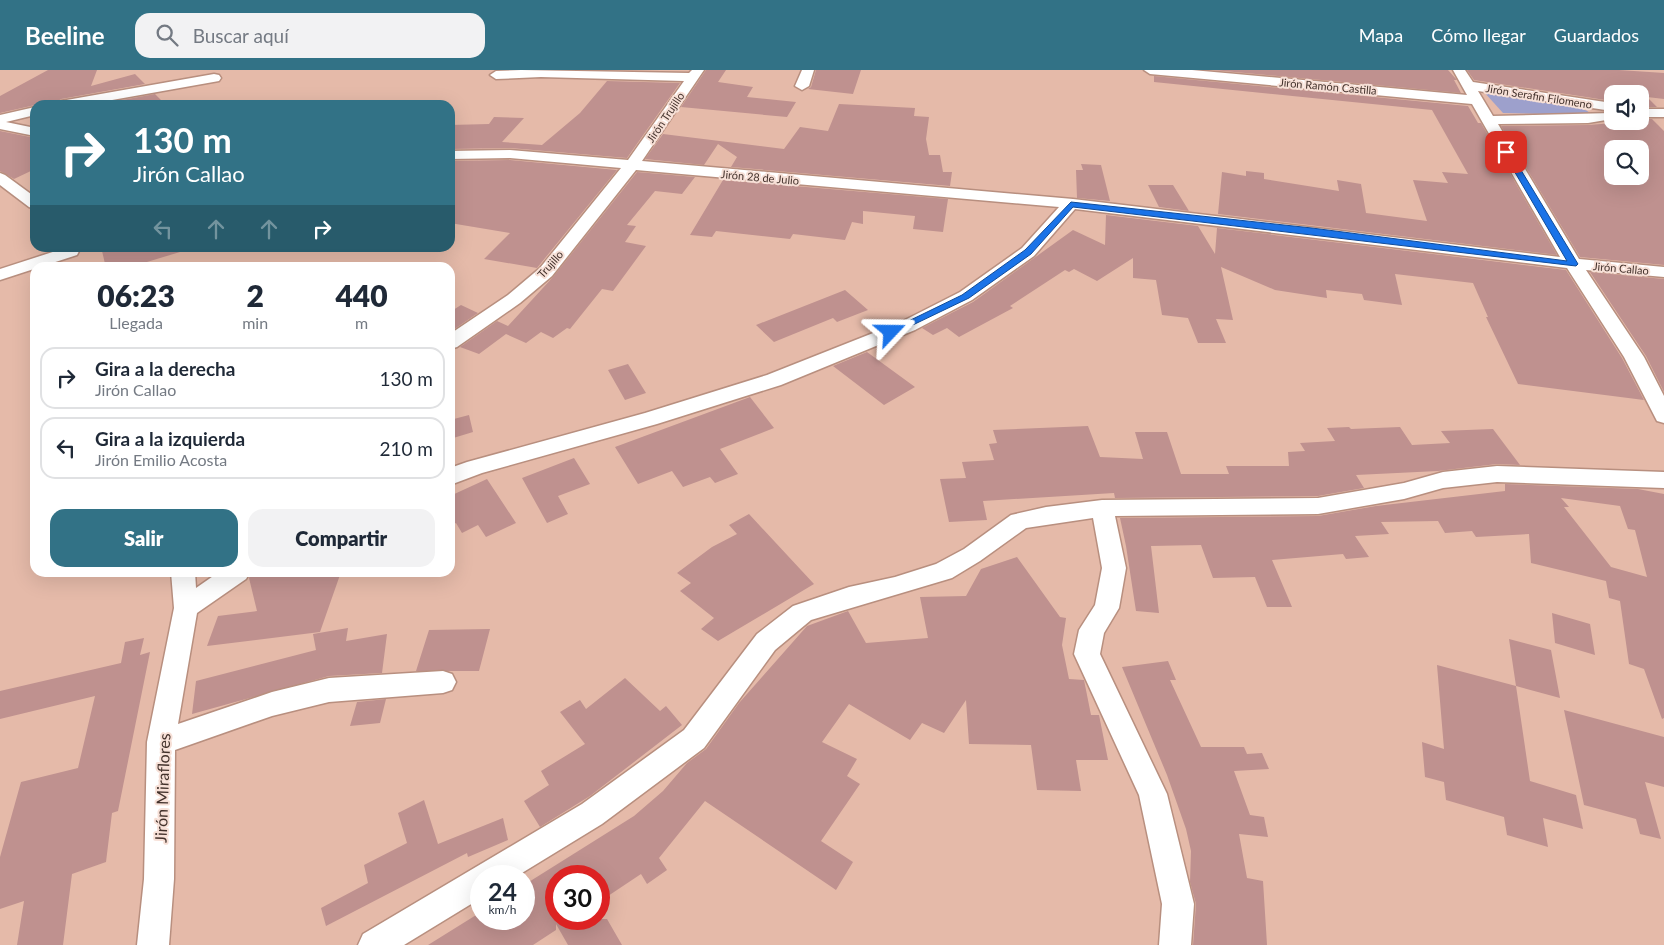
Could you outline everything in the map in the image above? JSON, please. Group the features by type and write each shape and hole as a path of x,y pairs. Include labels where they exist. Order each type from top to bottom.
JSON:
{"street":[{"path":"802,86 808,70"},
{"name":"Jirón Ramón Castilla","path":"1150,70 1475,100"},
{"path":"1459,70 1466,85 1573,264 1634,357 1664,416"},
{"path":"496,75 540,73 695,74"},
{"name":"Jirón Trujillo","path":"632,166 695,74"},
{"path":"89,100 214,78"},
{"name":"Jirón Serafin Filomeno","path":"1466,85 1604,106"},
{"path":"0,119 30,112"},
{"path":"1649,112 1664,112"},
{"path":"1487,120 1588,119 1604,117"},
{"path":"0,125 30,131"},
{"name":"Jirón 28 de Julio","path":"455,155 510,154 1071,204"},
{"name":"Trujillo","path":"455,340 514,299 546,272 632,166"},
{"path":"0,178 30,200"},
{"path":"455,475 475,467 639,422 774,380 908,326 966,296 1028,252 1071,204"},
{"name":"Jirón Callao","path":"1071,204 1312,231 1573,264 1664,272"},
{"path":"36,262 63,252"},
{"path":"0,275 30,264"},
{"path":"507,865 592,814 694,739 766,642 802,613 849,597 895,587 944,571 972,555 1018,521 1046,515 1102,508 1318,506 1404,491 1443,480 1497,474 1664,480"},
{"path":"1102,508 1114,568 1107,608 1092,630 1087,654 1154,794 1178,904 1175,945"},
{"name":"Jirón Miraflores","path":"153,945 159,879 161,742 186,608 183,577"},
{"path":"186,608 231,577"},
{"path":"161,742 272,704 329,690 443,682"},
{"path":"374,945 470,888"}],"shaded area":[{"path":"1484,92 1557,103 1590,113 1582,115 1503,113"}],"building":[{"path":"48,70 97,70 91,86 135,74 145,84 60,100 30,100 30,106 0,113 0,96"},
{"path":"706,70 726,70 718,82 753,87 747,97 796,102 787,117 681,107"},
{"path":"816,70 861,70 853,94 808,89 811,87"},
{"path":"1213,70 1448,70 1457,80 1454,80 1461,93"},
{"path":"1467,70 1619,70 1664,73 1664,99 1649,97 1649,85 1604,85 1604,100 1474,80"},
{"path":"1154,76 1468,106 1478,123 1481,123 1557,255 1218,214 1222,172 1246,176 1246,171 1264,173 1264,179 1339,191 1337,180 1361,184 1366,213 1427,221 1413,180 1448,183 1442,172 1468,174 1432,110 1154,82"},
{"path":"607,81 680,83 627,158 510,148 455,149 455,125 489,124 494,117 524,118 502,142 542,145 580,113"},
{"path":"155,94 161,100 122,100"},
{"path":"1649,99 1657,107 1649,107"},
{"path":"839,104 915,108 914,116 929,117 926,139 929,155 940,155 943,172 952,172 950,186 731,167 737,157 718,144 704,165 645,159 663,134 784,149 800,127 828,131"},
{"path":"1649,119 1652,119 1664,131 1664,265 1580,257 1501,126 1604,124 1604,130 1649,130"},
{"path":"0,131 30,137 30,171 14,179 0,171"},
{"path":"510,160 617,170 537,268 484,259 510,233 455,224 455,161"},
{"path":"1081,164 1101,165 1110,201 1077,198 1076,170 1083,170"},
{"path":"637,172 695,177 682,194 655,191 627,225 636,226 625,242 646,246 613,291 602,289 570,329 567,328 553,338 541,332 526,343 506,334 479,354 460,347 497,321 508,326 553,277"},
{"path":"723,180 948,199 943,232 913,229 915,216 863,211 863,224 852,222 845,240 793,234 790,239 716,231 712,237 690,235"},
{"path":"1148,185 1173,185 1189,211 1159,207"},
{"path":"1106,215 1198,226 1215,254 1217,228 1566,270 1622,358 1644,400 1518,384 1486,317 1488,317 1473,283 1395,274 1402,305 1364,300 1362,294 1326,290 1327,298 1275,290 1221,267 1233,320 1216,319 1226,343 1198,343 1188,318 1162,315 1156,280 1133,278 1133,258 1097,281 1074,269 1069,272 1065,270 1010,306 1013,308 959,337 947,328 933,335 922,328 973,302 1073,230 1105,245"},
{"path":"102,252 180,252 147,262 105,262"},
{"path":"1590,272 1664,279 1664,392 1646,356"},
{"path":"845,290 868,310 837,322 833,318 774,342 756,325"},
{"path":"461,305 478,313 455,329 455,309"},
{"path":"867,352 915,387 884,405 833,366"},
{"path":"628,364 646,393 625,400 608,370"},
{"path":"750,397 774,428 720,449 738,474 715,483 710,477 683,487 672,471 638,484 615,447"},
{"path":"469,415 473,432 455,437 455,419"},
{"path":"1088,426 1100,457 1143,459 1135,432 1167,432 1181,474 1229,474 1226,466 1289,466 1288,452 1305,451 1300,443 1335,441 1327,428 1349,427 1351,429 1400,427 1412,445 1450,443 1441,431 1493,429 1520,465 1497,464 1438,471 1356,475 1364,488 1318,496 1115,498 1114,493 983,501 987,520 949,522 940,479 966,478 962,462 994,460 989,444 997,443 993,430"},
{"path":"574,458 590,484 558,496 568,514 547,523 522,478"},
{"path":"487,479 516,523 486,537 478,525 462,533 455,524 455,494"},
{"path":"1505,484 1638,489 1664,494 1664,718 1662,719 1644,669 1629,664 1620,601 1609,598 1606,581 1531,563 1529,534 1476,537 1472,531 1445,533 1438,521 1381,522 1389,534 1355,536 1369,557 1346,559 1343,554 1272,560 1292,607 1267,607 1255,577 1213,578 1201,545 1151,546 1159,613 1136,611 1120,518 1318,516 1376,506 1505,491","holes":["1561,498 1620,506 1628,529 1635,530 1647,577 1611,567 1564,507 1569,507"]},
{"path":"749,514 814,584 718,641 701,629 714,618 680,591 691,583 677,573 712,547 737,534 729,525"},
{"path":"1017,557 1060,617 1066,618 1062,645 1069,679 1084,680 1091,715 1099,715 1108,760 1076,760 1081,791 1037,790 1031,745 969,744 966,700 944,733 922,723 910,740 849,704 822,742 857,759 847,776 860,784 821,841 853,862 836,890 705,801 659,858 667,870 647,884 641,874 610,895 610,865 556,865 634,816 663,791 687,763 706,749 739,703 807,626 848,611 866,643 928,638 920,597 966,596 981,569"},
{"path":"339,577 320,632 207,646 218,616 257,611 249,578"},
{"path":"1552,613 1590,624 1595,655 1555,643"},
{"path":"348,628 346,641 387,634 382,673 329,676 192,714 196,681 316,650 313,634"},
{"path":"490,629 479,671 416,671 429,630"},
{"path":"144,638 140,655 150,652 118,811 112,813 106,862 72,874 63,945 17,945 24,901 0,909 0,857 21,782 78,768 95,696 0,719 0,691 121,663 125,642"},
{"path":"1509,639 1551,650 1560,698 1516,686"},
{"path":"1168,661 1176,680 1170,680 1201,747 1244,747 1247,754 1262,753 1269,769 1234,771 1250,815 1264,817 1268,837 1239,834 1247,878 1263,881 1267,945 1193,945 1196,904 1190,882 1191,851 1186,829 1167,775 1122,667"},
{"path":"1437,665 1516,686 1530,781 1576,795 1583,829 1543,818 1548,847 1507,835 1504,817 1446,800 1444,782 1425,777 1422,742 1444,749"},
{"path":"625,678 660,711 666,706 682,725 590,796 540,827 524,801 549,785 541,771 585,744 560,712 580,700 586,709"},
{"path":"386,699 380,723 350,726 357,702"},
{"path":"1564,710 1664,737 1664,787 1645,782 1661,839 1640,834 1636,819 1584,805"},
{"path":"424,800 438,844 503,818 508,840 468,857 467,853 326,926 321,908 368,883 364,865 407,843 398,813"},
{"path":"545,872 545,930 556,930 533,945 428,945 470,919 470,930 535,930 535,878"},
{"path":"610,924 622,945 568,945 559,930 610,930"}],"route":[{"path":"891,332 908,326 966,296 1028,252 1071,204 1312,231 1573,264 1506,152"}]}
